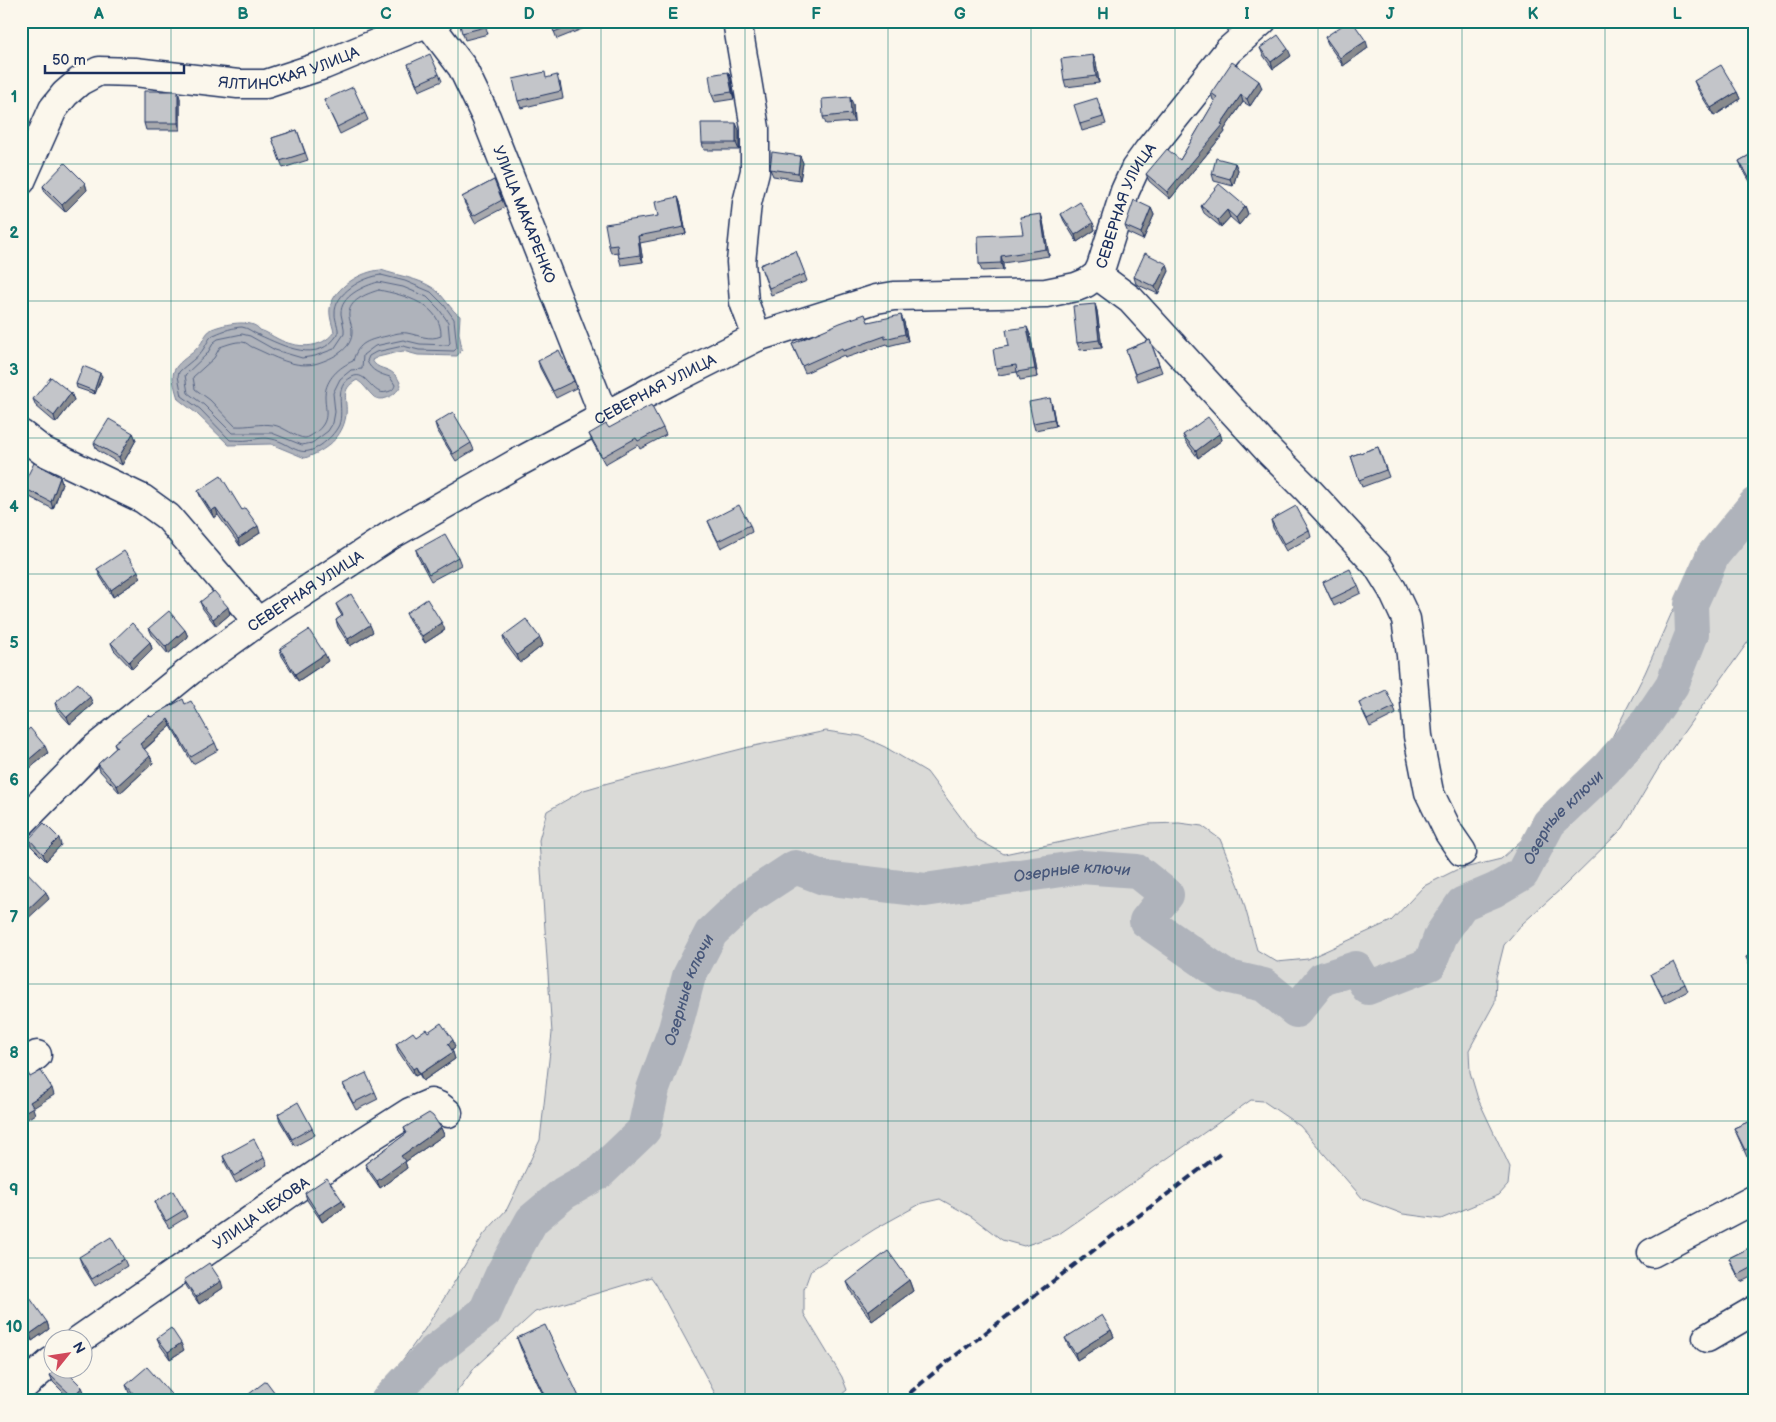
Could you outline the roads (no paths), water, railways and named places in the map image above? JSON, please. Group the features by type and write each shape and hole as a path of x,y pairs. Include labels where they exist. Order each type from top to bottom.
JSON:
{"street":[{"path":"737,21 755,128 756,151 755,171 747,203 741,262 744,302 757,337"},
{"name":"СЕВЕРНАЯ УЛИЦА","path":"21,823 94,749 191,670 258,622 391,535 517,462 670,380 757,337 876,299 894,296 1046,293 1086,283 1097,275 1124,191 1135,169 1228,50 1262,21"},
{"name":"ЯЛТИНСКАЯ УЛИЦА","path":"21,181 54,109 65,94 80,81 99,71 134,72 238,84 266,84 324,65 428,22"},
{"name":"УЛИЦА МАКАРЕНКО","path":"428,22 462,67 486,117 604,416"},
{"path":"1097,275 1131,300 1270,452 1377,565 1392,589 1406,619 1412,655 1418,736 1429,792 1449,833 1462,852"},
{"path":"21,434 43,451 143,499 168,517 258,622"},
{"name":"УЛИЦА ЧЕХОВА","path":"92,1331 302,1184 410,1112 431,1103 448,1113"},
{"path":"1652,1253 1755,1200"},
{"path":"1707,1338 1755,1310"},
{"path":"21,1388 42,1370"}],"water":[{"path":"381,270 421,282 437,291 460,316 459,333 462,349 457,356 418,355 403,351 372,360 379,367 395,375 401,385 390,397 378,399 357,380 351,384 346,391 346,415 341,430 332,442 319,452 305,458 271,444 229,445 196,413 178,399 173,379 175,369 200,345 207,333 212,329 223,325 244,323 256,326 278,339 293,344 308,346 322,342 334,332 330,308 337,293 358,277"}],"waterway":[{"name":"Озерные ключи","path":"387,1401 431,1354 485,1312 502,1274 532,1220 564,1193 599,1173 644,1130 653,1089 675,1029 689,976 711,933 749,897 795,867 824,878 925,890 1081,867 1137,871 1167,895 1146,921 1225,976 1264,985 1296,1011 1322,979 1356,968 1368,988 1430,964 1441,935 1462,904 1495,890 1522,874 1549,823 1608,767 1648,721 1672,685 1692,634 1691,604 1713,555 1755,504"}],"railway":[{"path":"900,1401 947,1362 1220,1154"}]}
